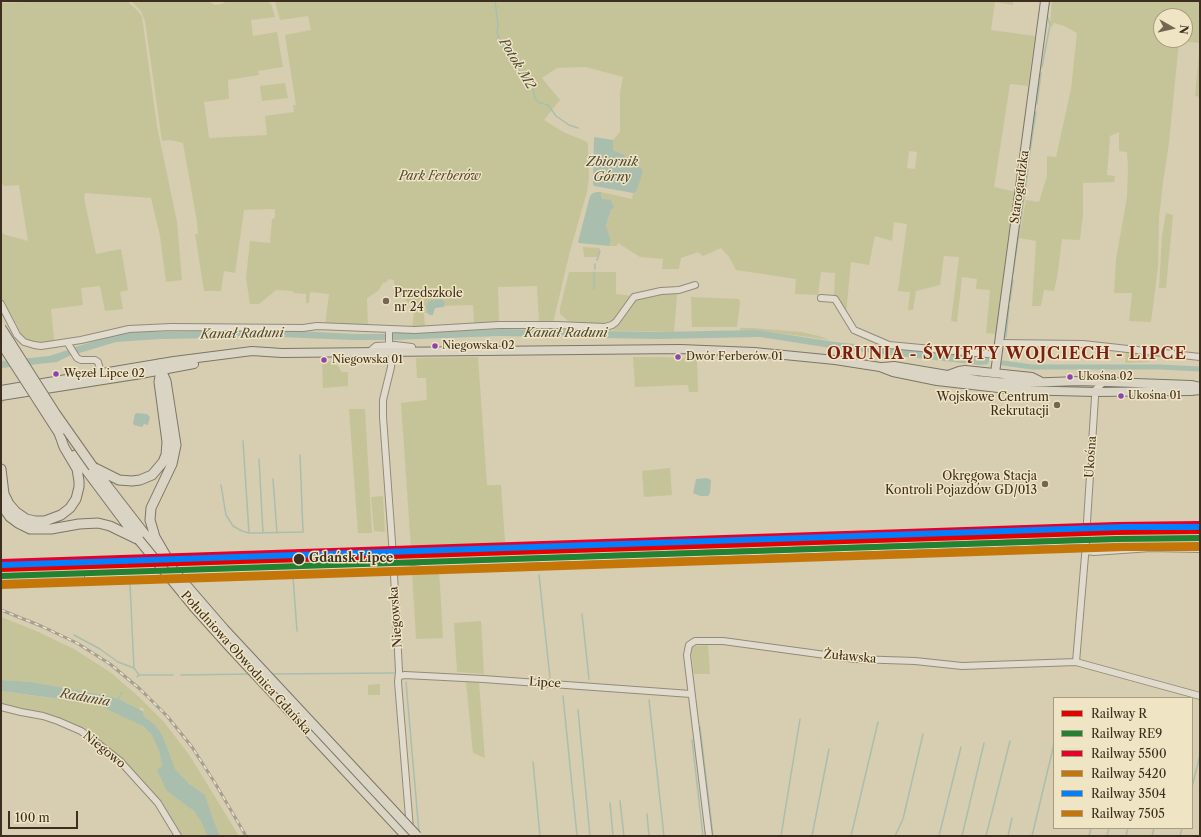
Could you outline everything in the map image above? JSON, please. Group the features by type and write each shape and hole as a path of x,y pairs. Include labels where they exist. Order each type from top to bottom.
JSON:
{"highway":[{"name":"Południowa Obwodnica Gdańska","path":"1,328 55,413 93,467 173,570 224,629 417,836"},
{"name":"Południowa Obwodnica Gdańska","path":"1,343 60,433 101,491 173,582 229,646 406,836"},
{"path":"93,467 115,478 128,482 146,478 158,470 163,462 167,448 165,395 166,381 160,367"},
{"path":"165,395 176,436 175,452 168,473 153,502 150,520 154,537 173,570"},
{"path":"1,469 4,494 9,504 16,512 35,521 45,521 61,515 70,508 76,499 79,481 77,469 64,446 60,433"},
{"path":"1,504 10,517 30,529 51,529 79,524 98,523 110,526 139,540"}],"main road":[{"name":"Starogardzka","path":"995,373 1045,1"},
{"path":"1,396 252,351 282,353 370,352 390,346 413,351 680,350 754,352 849,361 937,381 1016,390 1095,392 1191,391 1200,389"},
{"path":"880,367 894,366 998,382 1104,382 1191,385 1200,389"},
{"path":"1,390 101,373 160,367"},
{"path":"937,381 962,370 1032,377 1041,382 1051,391"}],"street":[{"path":"1,304 17,335 24,342 41,346 68,345 129,329 171,327 303,328 318,326 389,331 527,325 609,327 616,322 634,297 662,291 679,290 695,285"},
{"path":"821,298 834,299 854,330 889,345 998,355"},
{"name":"Niegowska","path":"389,331 391,367 385,391 383,409 399,676 411,836"},
{"path":"999,343 1083,344 1200,357"},
{"path":"68,345 75,356 79,359 95,360 98,362 101,373"},
{"path":"1087,382 1095,392 1096,389 1104,382"},
{"name":"Ukośna","path":"1087,522 1095,392"},
{"path":"88,577 221,572 236,573 413,569 521,560 1077,541 1085,542 1086,551 1076,662"},
{"path":"1086,551 1094,552 1151,548 1200,549"},
{"name":"Żuławska","path":"709,836 687,651 692,642 699,640 723,641 855,658 909,660 962,666 1076,662 1200,696"},
{"name":"Lipce","path":"399,676 405,675 498,680 691,694"},
{"name":"Niegowo","path":"1,707 50,718 74,728 88,736 112,754 158,803 178,836"}],"green space":[{"path":"127,1 142,17 157,126 177,222 182,280 166,282 160,236 151,198 85,193 84,198 96,254 121,249 128,290 120,292 123,309 105,311 100,286 81,288 83,305 51,309 54,339 53,342 40,343 26,339 20,333 1,300 1,230 3,234 28,241 19,185 4,186 1,182 1,3"},
{"name":"Park Ferberów","path":"131,1 210,2 215,5 225,2 266,1 271,4 275,17 251,20 253,36 277,32 283,67 258,71 259,75 228,80 229,99 204,102 209,138 267,135 265,116 294,112 293,105 296,105 285,35 311,30 308,16 280,20 275,1 1013,1 1013,5 995,2 991,30 1035,36 1028,86 1010,84 994,187 1016,192 998,329 995,334 986,333 990,290 976,289 977,279 962,277 957,322 951,321 959,257 944,256 940,285 916,291 913,310 908,310 910,292 898,291 907,224 894,222 892,241 875,236 869,265 851,262 846,314 834,296 835,273 821,272 818,295 795,294 796,279 736,270 729,257 721,248 703,256 698,252 681,258 679,269 662,269 663,259 640,257 618,243 617,246 609,246 611,241 606,227 611,210 605,200 602,199 601,192 632,199 633,193 636,192 641,168 628,161 625,155 613,150 613,140 620,132 620,93 623,77 586,67 557,68 542,78 560,100 544,120 565,133 587,142 588,145 589,179 587,192 570,251 553,323 539,323 537,286 498,287 499,322 474,324 473,305 445,306 444,300 426,306 427,313 424,313 425,328 419,328 417,326 412,328 415,304 409,304 401,294 395,293 394,280 388,279 387,282 383,283 378,291 367,298 368,326 325,325 329,294 310,292 309,303 306,303 306,294 294,293 293,291 276,290 259,304 250,304 246,278 250,241 270,243 272,219 275,218 275,209 244,210 235,273 224,271 221,291 204,291 195,234 198,234 197,222 183,143 170,140 162,141 145,21 141,11","holes":["909,151 917,152 915,169 907,168"]},
{"path":"1052,1 1200,1 1200,43 1193,42 1193,8 1153,8 1153,48 1178,48 1169,143 1159,218 1158,267 1151,322 1129,321 1132,293 1114,293 1116,259 1127,197 1128,169 1127,152 1119,151 1119,132 1110,136 1107,175 1115,176 1114,182 1083,183 1083,214 1080,240 1062,239 1054,291 1044,290 1041,306 1032,306 1036,241 1019,238 1026,200 1039,202 1047,176 1047,156 1056,157 1071,89 1077,33 1064,26 1054,23 1052,27 1050,24"},
{"path":"1200,44 1200,97 1195,96"},
{"path":"285,83 288,98 262,101 260,86"},
{"path":"1166,213 1173,215 1166,288 1159,288 1162,235"},
{"path":"583,247 600,248 599,255 597,257 584,257"},
{"path":"569,272 616,272 616,294 632,296 615,321 603,325 573,323 568,321 560,314 560,308"},
{"path":"674,293 677,295 674,332 552,329 608,328 633,301 639,298"},
{"path":"691,297 739,299 740,302 737,327 692,327"},
{"path":"740,328 801,332 830,340 771,332 740,330"},
{"path":"1126,352 1150,355 1149,362 1125,363"},
{"path":"478,357 487,485 501,485 505,542 492,545 411,548 401,403 427,400 426,378 417,378 416,358"},
{"path":"633,357 697,359 698,392 689,392 688,385 635,387"},
{"path":"334,361 342,372 348,372 348,386 323,388 322,362"},
{"path":"144,377 145,379 6,400 1,405 1,399"},
{"path":"349,409 365,409 372,533 358,533"},
{"path":"670,468 672,495 644,497 642,471"},
{"path":"383,496 385,532 374,531 371,497"},
{"path":"439,569 443,638 416,639 412,571"},
{"path":"1,617 34,630 74,649 110,672 139,697 164,722 190,756 239,836 220,836 212,816 189,783 181,790 164,739 144,716 142,712 144,709 141,707 139,709 116,698 104,695 32,682 1,680"},
{"path":"481,621 484,674 457,672 454,623"},
{"path":"708,645 710,674 694,674 691,648 694,646"},
{"path":"466,682 479,683 485,758 473,753"},
{"path":"380,684 380,695 368,695 368,685"},
{"path":"1,691 50,698 90,701 117,707 155,737 176,797 200,816 207,836 179,836 125,765 78,728 1,706"}],"water":[{"name":"Zbiornik Górny","path":"594,137 613,140 613,150 625,155 628,161 641,168 643,172 636,192 633,193 594,186"},
{"path":"597,192 601,192 602,199 611,200 614,207 611,210 606,226 611,241 609,246 578,242 590,196"},
{"path":"442,299 445,302 444,307 435,308 433,315 427,313 426,306 429,301"},
{"path":"500,329 657,332 757,330 835,342 990,358 988,364 980,365 837,349 760,337 658,339 499,336 392,340 392,333"},
{"path":"280,330 353,334 387,334 387,340 281,337 160,339 116,342 76,354 72,348 115,335 137,332"},
{"path":"68,350 71,355 57,362 1,368 1,361 49,356"},
{"path":"135,414 147,414 150,417 148,425 144,424 142,427 134,425"},
{"path":"707,478 711,480 710,493 708,496 700,496 693,493 696,479"},
{"name":"Radunia","path":"1,680 32,682 104,695 116,698 142,711 144,716 159,730 164,739 175,769 189,784 205,795 220,836 207,836 201,821 194,811 167,791 157,770 162,766 160,753 152,735 143,726 96,704 1,691"}],"waterway":[{"name":"Potok M2","path":"495,1 498,25 497,33 500,41 507,51 516,59 515,64 519,66 520,75 533,89 535,99 540,103 548,105 556,116 569,125 578,128"},
{"path":"1042,67 1050,25 1047,15"},
{"path":"1037,104 1041,73"},
{"path":"1028,165 1036,112"},
{"path":"1013,274 1028,170"},
{"name":"Potok M2","path":"597,260 600,251"},
{"name":"Potok M2","path":"595,264 595,269"},
{"name":"Potok M2","path":"594,272 594,289"},
{"path":"1010,301 1013,280"},
{"path":"1006,337 1009,306"},
{"name":"Kanał Raduni","path":"1003,363 1032,367 1160,367 1200,369"},
{"path":"243,441 249,533"},
{"path":"221,485 226,515 233,526 249,533 303,532 300,455"},
{"path":"259,459 263,533"},
{"path":"273,479 277,533"},
{"path":"539,575 550,678"},
{"path":"293,577 297,631"},
{"path":"130,585 134,668 139,675 137,677"},
{"path":"582,614 589,679"},
{"path":"74,635 100,649 118,662 134,668"},
{"path":"272,674 394,673"},
{"path":"181,675 250,674"},
{"path":"139,675 173,675"},
{"path":"406,682 419,832"},
{"path":"117,701 122,692"},
{"path":"563,696 577,836"},
{"path":"649,700 664,836"},
{"path":"578,710 590,836"},
{"path":"781,836 800,719"},
{"path":"851,836 878,722"},
{"path":"700,727 713,836"},
{"path":"895,836 903,819 923,734"},
{"path":"692,740 703,836"},
{"path":"986,836 1010,741"},
{"path":"962,836 984,743"},
{"path":"939,836 961,747"},
{"path":"1032,836 1053,748"},
{"path":"812,836 829,749"},
{"path":"1193,783 1200,755"},
{"path":"533,762 540,836"},
{"path":"620,801 624,836"},
{"path":"610,803 613,836"},
{"path":"647,814 649,836"},
{"path":"1008,836 1012,818"},
{"path":"1089,836 1091,829"},
{"path":"1107,836 1109,829"},
{"path":"1126,836 1128,829"},
{"path":"1152,836 1154,829"},
{"path":"1180,836 1182,829"}],"railway":[{"path":"1,610 41,626 77,643 110,664 140,689 167,716 192,747 246,836"}],"rail line":[{"name":"5500","path":"1,562 1116,525 1200,524"},
{"name":"3504","path":"1,565 1125,527 1200,527"},
{"name":"R","path":"1,569 1116,532 1200,531"},
{"name":"RE9","path":"1,576 1116,539 1200,538"},
{"name":"5420","path":"1,583 1116,546 1200,545"},
{"name":"7505","path":"1,586 1125,548 1200,548"}],"place":[{"name":"Przedszkole nr 24","path":"386,301"},
{"name":"Niegowska 02","path":"435,346"},
{"name":"Dwór Ferberów 01","path":"678,357"},
{"name":"Niegowska 01","path":"324,360"},
{"name":"Węzeł Lipce 02","path":"56,374"},
{"name":"Ukośna 02","path":"1070,377"},
{"name":"Ukośna 01","path":"1121,396"},
{"name":"Wojskowe Centrum Rekrutacji","path":"1057,405"},
{"name":"Okręgowa Stacja Kontroli Pojazdów GD/013","path":"1045,484"},
{"name":"Gdańsk Lipce","path":"299,559"}],"district":[{"name":"ORUNIA - ŚWIĘTY WOJCIECH - LIPCE","path":"1007,354"}]}
